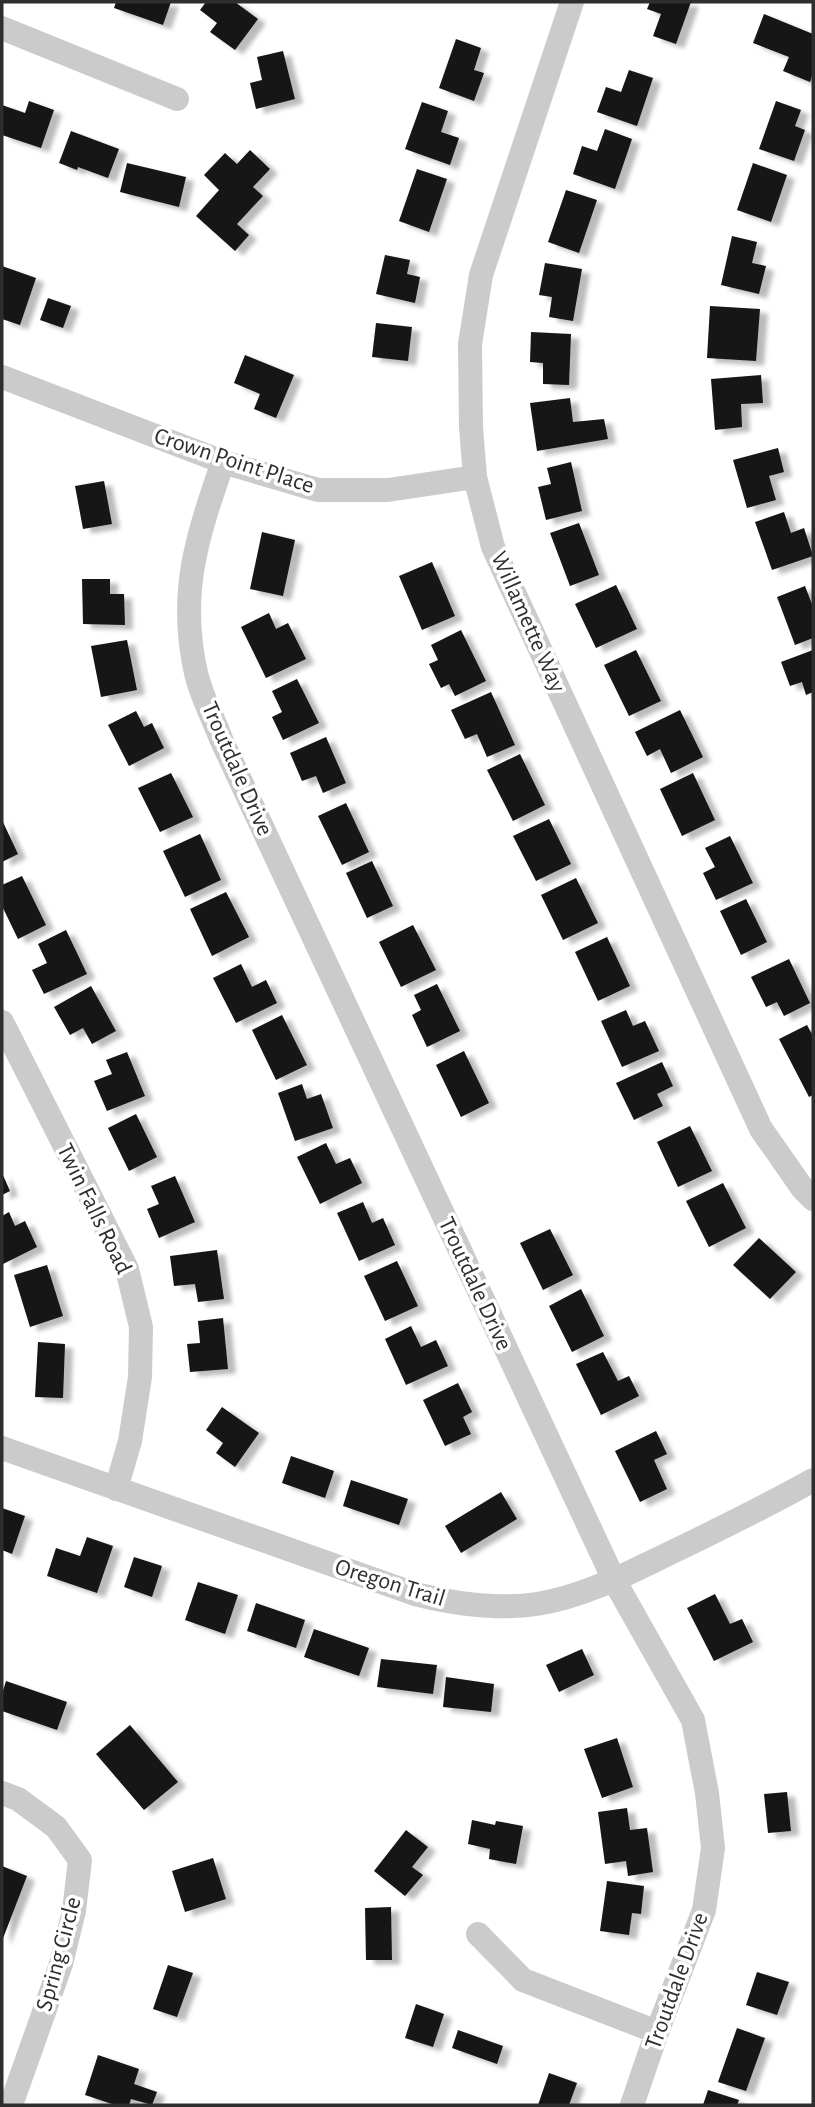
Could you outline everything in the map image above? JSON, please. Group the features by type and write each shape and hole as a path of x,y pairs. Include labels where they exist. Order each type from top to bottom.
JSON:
{"street":[{"name":"Willamette Way","path":"572,2 481,275 470,344 471,427 475,477 493,547 755,1116 768,1139 813,1199"},
{"path":"2,28 177,99"},
{"name":"Crown Point Place","path":"2,377 223,462 318,490 388,490 475,477"},
{"name":"Troutdale Drive","path":"223,462 201,525 190,574 188,620 196,674 226,751 614,1580 693,1720 707,1793 713,1848 704,1910 632,2105"},
{"name":"Twin Falls Road","path":"2,1022 127,1269 141,1327 140,1377 131,1441 116,1489"},
{"name":"Oregon Trail","path":"2,1448 415,1594 453,1603 489,1606 536,1604 614,1580 757,1512 813,1480"},
{"name":"Spring Circle","path":"2,1793 18,1799 56,1827 80,1860 74,1911 61,1964 11,2105"},
{"path":"478,1934 523,1980 657,2032"}],"building":[{"path":"116,2 171,2 163,25 114,8"},
{"path":"206,2 235,2 258,19 235,50 210,32 217,23 200,10"},
{"path":"650,2 691,2 676,44 653,36 661,14 647,9"},
{"path":"764,14 813,34 813,73 810,82 783,71 789,57 753,43"},
{"path":"456,39 481,48 474,70 484,73 474,101 439,88"},
{"path":"283,51 295,99 256,109 250,83 262,80 257,57"},
{"path":"629,70 653,78 637,126 597,112 606,87 621,92"},
{"path":"29,101 54,110 41,148 2,135 2,105 25,113"},
{"path":"776,101 801,110 795,126 805,130 794,161 759,149"},
{"path":"422,102 448,111 441,132 459,138 450,165 405,149"},
{"path":"605,129 632,139 615,189 573,174 582,146 597,151"},
{"path":"71,131 119,149 108,178 59,163"},
{"path":"250,150 270,169 253,187 263,196 237,224 249,235 235,251 196,216 219,190 204,175 225,153 237,164"},
{"path":"127,163 186,177 179,207 120,192"},
{"path":"753,163 787,175 771,222 737,210"},
{"path":"417,169 447,179 429,232 399,221"},
{"path":"566,190 597,200 579,253 548,242"},
{"path":"732,236 757,242 752,263 766,266 759,294 721,285"},
{"path":"385,255 410,260 407,274 420,277 415,303 376,294"},
{"path":"545,263 582,269 573,321 549,317 552,297 539,295"},
{"path":"2,266 36,278 20,325 2,319"},
{"path":"48,298 71,306 63,328 40,320"},
{"path":"710,306 760,309 756,361 707,358"},
{"path":"376,323 412,327 408,361 372,357"},
{"path":"531,332 571,334 569,385 543,384 543,363 530,362"},
{"path":"245,355 294,375 276,418 254,409 260,394 234,383"},
{"path":"761,375 763,403 741,404 742,427 715,430 711,379"},
{"path":"570,398 573,422 604,419 608,439 537,451 530,403"},
{"path":"778,448 784,472 769,476 776,500 747,508 733,460"},
{"path":"571,462 582,511 546,520 538,487 551,484 547,468"},
{"path":"104,481 112,524 83,529 75,486"},
{"path":"784,512 791,533 804,528 813,556 772,570 755,522"},
{"path":"579,523 599,575 570,586 550,533"},
{"path":"262,532 295,540 283,596 250,589"},
{"path":"432,562 455,616 422,630 399,576"},
{"path":"82,579 110,579 110,594 124,594 125,625 83,624"},
{"path":"616,585 637,629 596,648 575,604"},
{"path":"805,586 813,607 813,638 795,645 777,597"},
{"path":"269,613 276,629 288,623 306,659 266,678 241,627"},
{"path":"461,630 486,681 455,696 449,684 441,688 429,664 438,660 431,645"},
{"path":"127,640 137,690 101,697 91,646"},
{"path":"636,650 661,701 629,716 604,665"},
{"path":"813,650 813,692 806,695 802,682 790,686 781,662"},
{"path":"297,679 319,723 283,740 272,717 282,712 272,691"},
{"path":"491,692 515,745 487,757 477,734 465,739 451,710"},
{"path":"680,710 703,757 671,773 660,749 647,756 635,732"},
{"path":"136,711 144,727 152,723 164,748 129,766 108,725"},
{"path":"326,737 346,783 323,793 316,776 302,781 290,753"},
{"path":"520,754 545,805 513,821 487,770"},
{"path":"171,773 193,817 160,832 138,788"},
{"path":"693,773 715,820 682,836 660,789"},
{"path":"346,803 369,852 342,865 318,816"},
{"path":"549,819 571,864 536,881 513,836"},
{"path":"2,820 18,854 2,862"},
{"path":"200,834 221,880 185,897 163,851"},
{"path":"730,836 753,883 716,900 703,873 715,867 705,848"},
{"path":"372,861 393,906 367,918 346,873"},
{"path":"22,876 46,925 18,939 2,906 2,885"},
{"path":"576,878 598,923 563,940 541,895"},
{"path":"226,892 249,937 212,956 190,909"},
{"path":"746,899 767,942 741,955 720,911"},
{"path":"413,925 436,970 401,987 379,942"},
{"path":"66,930 87,974 44,994 32,970 47,963 38,944"},
{"path":"607,937 630,986 598,1001 575,952"},
{"path":"789,959 810,1003 784,1016 777,1002 766,1007 751,977"},
{"path":"241,964 252,987 266,980 277,1003 236,1023 213,978"},
{"path":"437,984 460,1031 427,1047 412,1015 421,1010 414,995"},
{"path":"91,986 116,1031 92,1044 83,1028 70,1035 54,1007"},
{"path":"626,1010 633,1026 645,1021 659,1051 622,1067 601,1021"},
{"path":"282,1015 307,1065 276,1080 252,1030"},
{"path":"807,1025 813,1036 813,1095 809,1097 779,1039"},
{"path":"464,1051 489,1103 461,1117 436,1065"},
{"path":"127,1052 145,1096 107,1111 94,1081 112,1074 106,1060"},
{"path":"662,1062 673,1086 657,1094 663,1106 634,1120 616,1083"},
{"path":"302,1084 307,1099 321,1094 333,1128 295,1141 278,1093"},
{"path":"136,1114 157,1157 129,1171 108,1128"},
{"path":"690,1126 712,1171 678,1187 657,1142"},
{"path":"326,1143 336,1164 350,1158 362,1183 320,1204 297,1157"},
{"path":"2,1173 10,1191 2,1195"},
{"path":"175,1176 195,1222 159,1238 147,1209 159,1204 151,1186"},
{"path":"723,1183 746,1228 709,1247 686,1201"},
{"path":"363,1202 372,1223 383,1218 395,1245 359,1261 337,1213"},
{"path":"9,1212 15,1226 25,1221 37,1247 3,1264 2,1216"},
{"path":"550,1229 573,1275 543,1290 520,1243"},
{"path":"759,1238 796,1272 770,1299 733,1265"},
{"path":"217,1250 224,1299 198,1302 195,1284 174,1286 170,1256"},
{"path":"397,1261 418,1306 385,1321 364,1276"},
{"path":"47,1265 63,1316 30,1327 14,1275"},
{"path":"581,1289 604,1336 572,1352 549,1306"},
{"path":"223,1318 228,1369 190,1372 187,1344 200,1343 198,1321"},
{"path":"411,1326 421,1347 436,1340 448,1366 406,1385 385,1339"},
{"path":"38,1342 65,1344 63,1398 35,1397"},
{"path":"603,1352 618,1381 629,1376 639,1396 601,1415 576,1364"},
{"path":"458,1383 472,1412 463,1417 471,1434 445,1446 423,1400"},
{"path":"222,1407 259,1433 235,1467 216,1453 223,1443 206,1430"},
{"path":"656,1431 667,1454 654,1460 667,1489 640,1502 615,1451"},
{"path":"291,1456 334,1471 325,1498 282,1483"},
{"path":"351,1480 408,1499 399,1525 343,1506"},
{"path":"501,1492 517,1519 461,1553 445,1526"},
{"path":"2,1508 25,1516 12,1554 2,1550"},
{"path":"87,1537 113,1546 97,1593 47,1576 56,1548 80,1556"},
{"path":"134,1557 162,1566 152,1597 124,1587"},
{"path":"198,1582 238,1595 225,1634 185,1620"},
{"path":"715,1594 730,1624 742,1619 753,1642 714,1661 687,1608"},
{"path":"256,1603 305,1620 296,1648 247,1631"},
{"path":"314,1629 369,1648 359,1676 304,1657"},
{"path":"582,1649 594,1675 559,1692 546,1665"},
{"path":"381,1659 437,1665 433,1694 377,1687"},
{"path":"446,1677 494,1684 491,1712 443,1707"},
{"path":"6,1681 67,1702 57,1730 2,1711 2,1694"},
{"path":"130,1725 178,1782 144,1810 96,1754"},
{"path":"617,1738 633,1787 602,1798 584,1749"},
{"path":"787,1792 791,1831 768,1833 764,1794"},
{"path":"627,1808 630,1830 647,1828 653,1872 628,1876 626,1861 605,1864 598,1812"},
{"path":"472,1820 495,1825 496,1821 523,1826 516,1864 489,1859 490,1849 468,1844"},
{"path":"406,1830 428,1847 412,1867 423,1875 405,1896 374,1871"},
{"path":"213,1858 226,1899 185,1912 172,1871"},
{"path":"2,1866 27,1876 2,1941"},
{"path":"607,1881 644,1886 641,1914 632,1913 629,1935 600,1931"},
{"path":"391,1907 392,1960 366,1960 365,1908"},
{"path":"168,1965 193,1973 177,2017 153,2009"},
{"path":"757,1972 789,1982 777,2015 746,2005"},
{"path":"416,2004 444,2014 433,2047 405,2038"},
{"path":"737,2028 765,2038 746,2091 718,2082"},
{"path":"458,2030 503,2046 497,2064 452,2048"},
{"path":"98,2055 139,2069 134,2084 157,2092 152,2105 131,2099 129,2105 115,2105 85,2095"},
{"path":"549,2073 577,2083 569,2105 538,2105"},
{"path":"708,2090 739,2100 737,2105 703,2105"}]}
